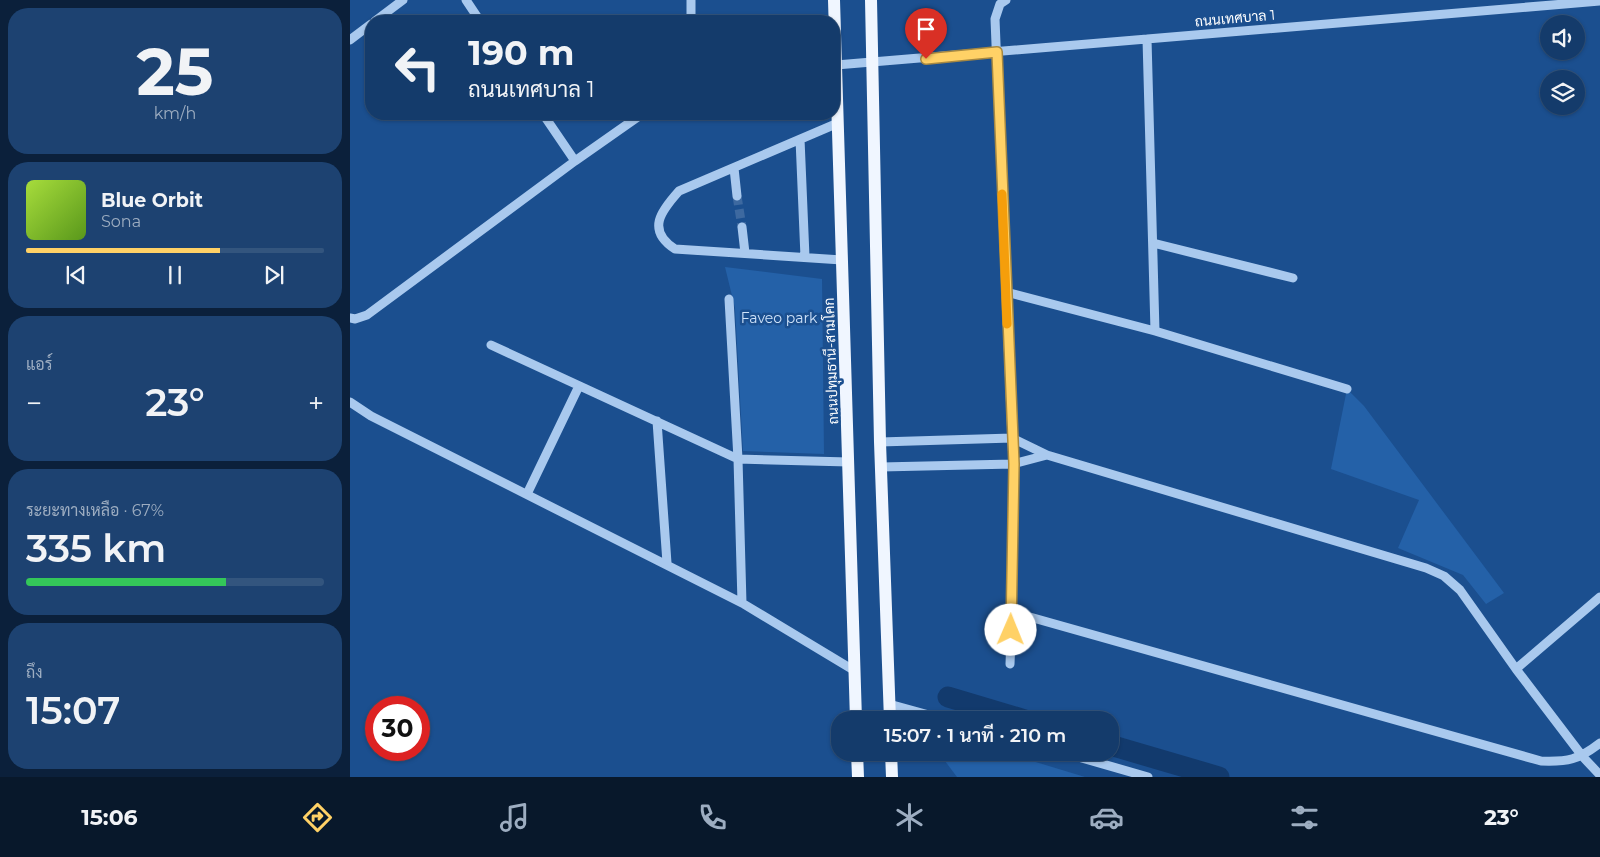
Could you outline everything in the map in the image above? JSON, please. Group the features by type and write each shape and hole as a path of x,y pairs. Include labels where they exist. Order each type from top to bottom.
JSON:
{"main road":[{"name":"ถนนปทุมธานี-สามโคก","path":"834,0 834,15"},
{"path":"871,0 880,442 889,711"},
{"name":"ถนนปทุมธานี-สามโคก","path":"838,120 856,711"},
{"path":"857,761 858,777"},
{"path":"891,761 892,777"}],"street":[{"path":"382,15 403,0"},
{"path":"466,0 476,15"},
{"path":"691,0 691,15"},
{"path":"1006,0 1000,4 994,19 997,52 1014,464 1010,664"},
{"name":"ถนนเทศบาล 1","path":"840,65 1600,0"},
{"path":"350,40 365,29"},
{"path":"1147,39 1155,331"},
{"path":"547,120 574,161"},
{"path":"350,318 355,319 367,315 574,161 633,120"},
{"path":"838,123 679,191 662,210 658,224 664,242 675,249 842,260"},
{"path":"800,139 805,257"},
{"path":"734,168 737,196"},
{"path":"742,227 745,253"},
{"path":"1154,243 1293,278"},
{"path":"1006,292 1155,331 1347,389"},
{"path":"729,299 738,458 742,603"},
{"path":"491,345 738,458 849,462"},
{"path":"527,494 579,386"},
{"path":"350,402 371,416 666,563 742,603 854,670"},
{"path":"657,421 666,563"},
{"path":"880,442 1012,438 1047,455 1426,568 1444,576 1460,590 1516,669 1583,757 1600,775"},
{"path":"881,467 1014,464 1047,455"},
{"path":"1516,669 1600,597"},
{"path":"1012,612 1540,761 1564,762 1583,757 1600,743"},
{"path":"889,704 914,711"},
{"path":"1092,761 1148,777"}],"green space":[{"name":"Faveo park","path":"725,267 822,279 824,454 743,451 735,308"},
{"path":"1347,389 1364,406 1504,593 1486,604 1463,575 1398,548 1419,500 1331,469"},
{"path":"945,761 1032,761 1085,777 957,777"}],"waterway":[{"path":"948,697 995,711"},
{"path":"1119,748 1219,777"}],"tunnel":[{"path":"737,196 742,227"}],"slow traffic":[{"path":"1002,194 1007,324"}],"route":[{"path":"926,59 997,52 1014,464 1011,630"}]}
